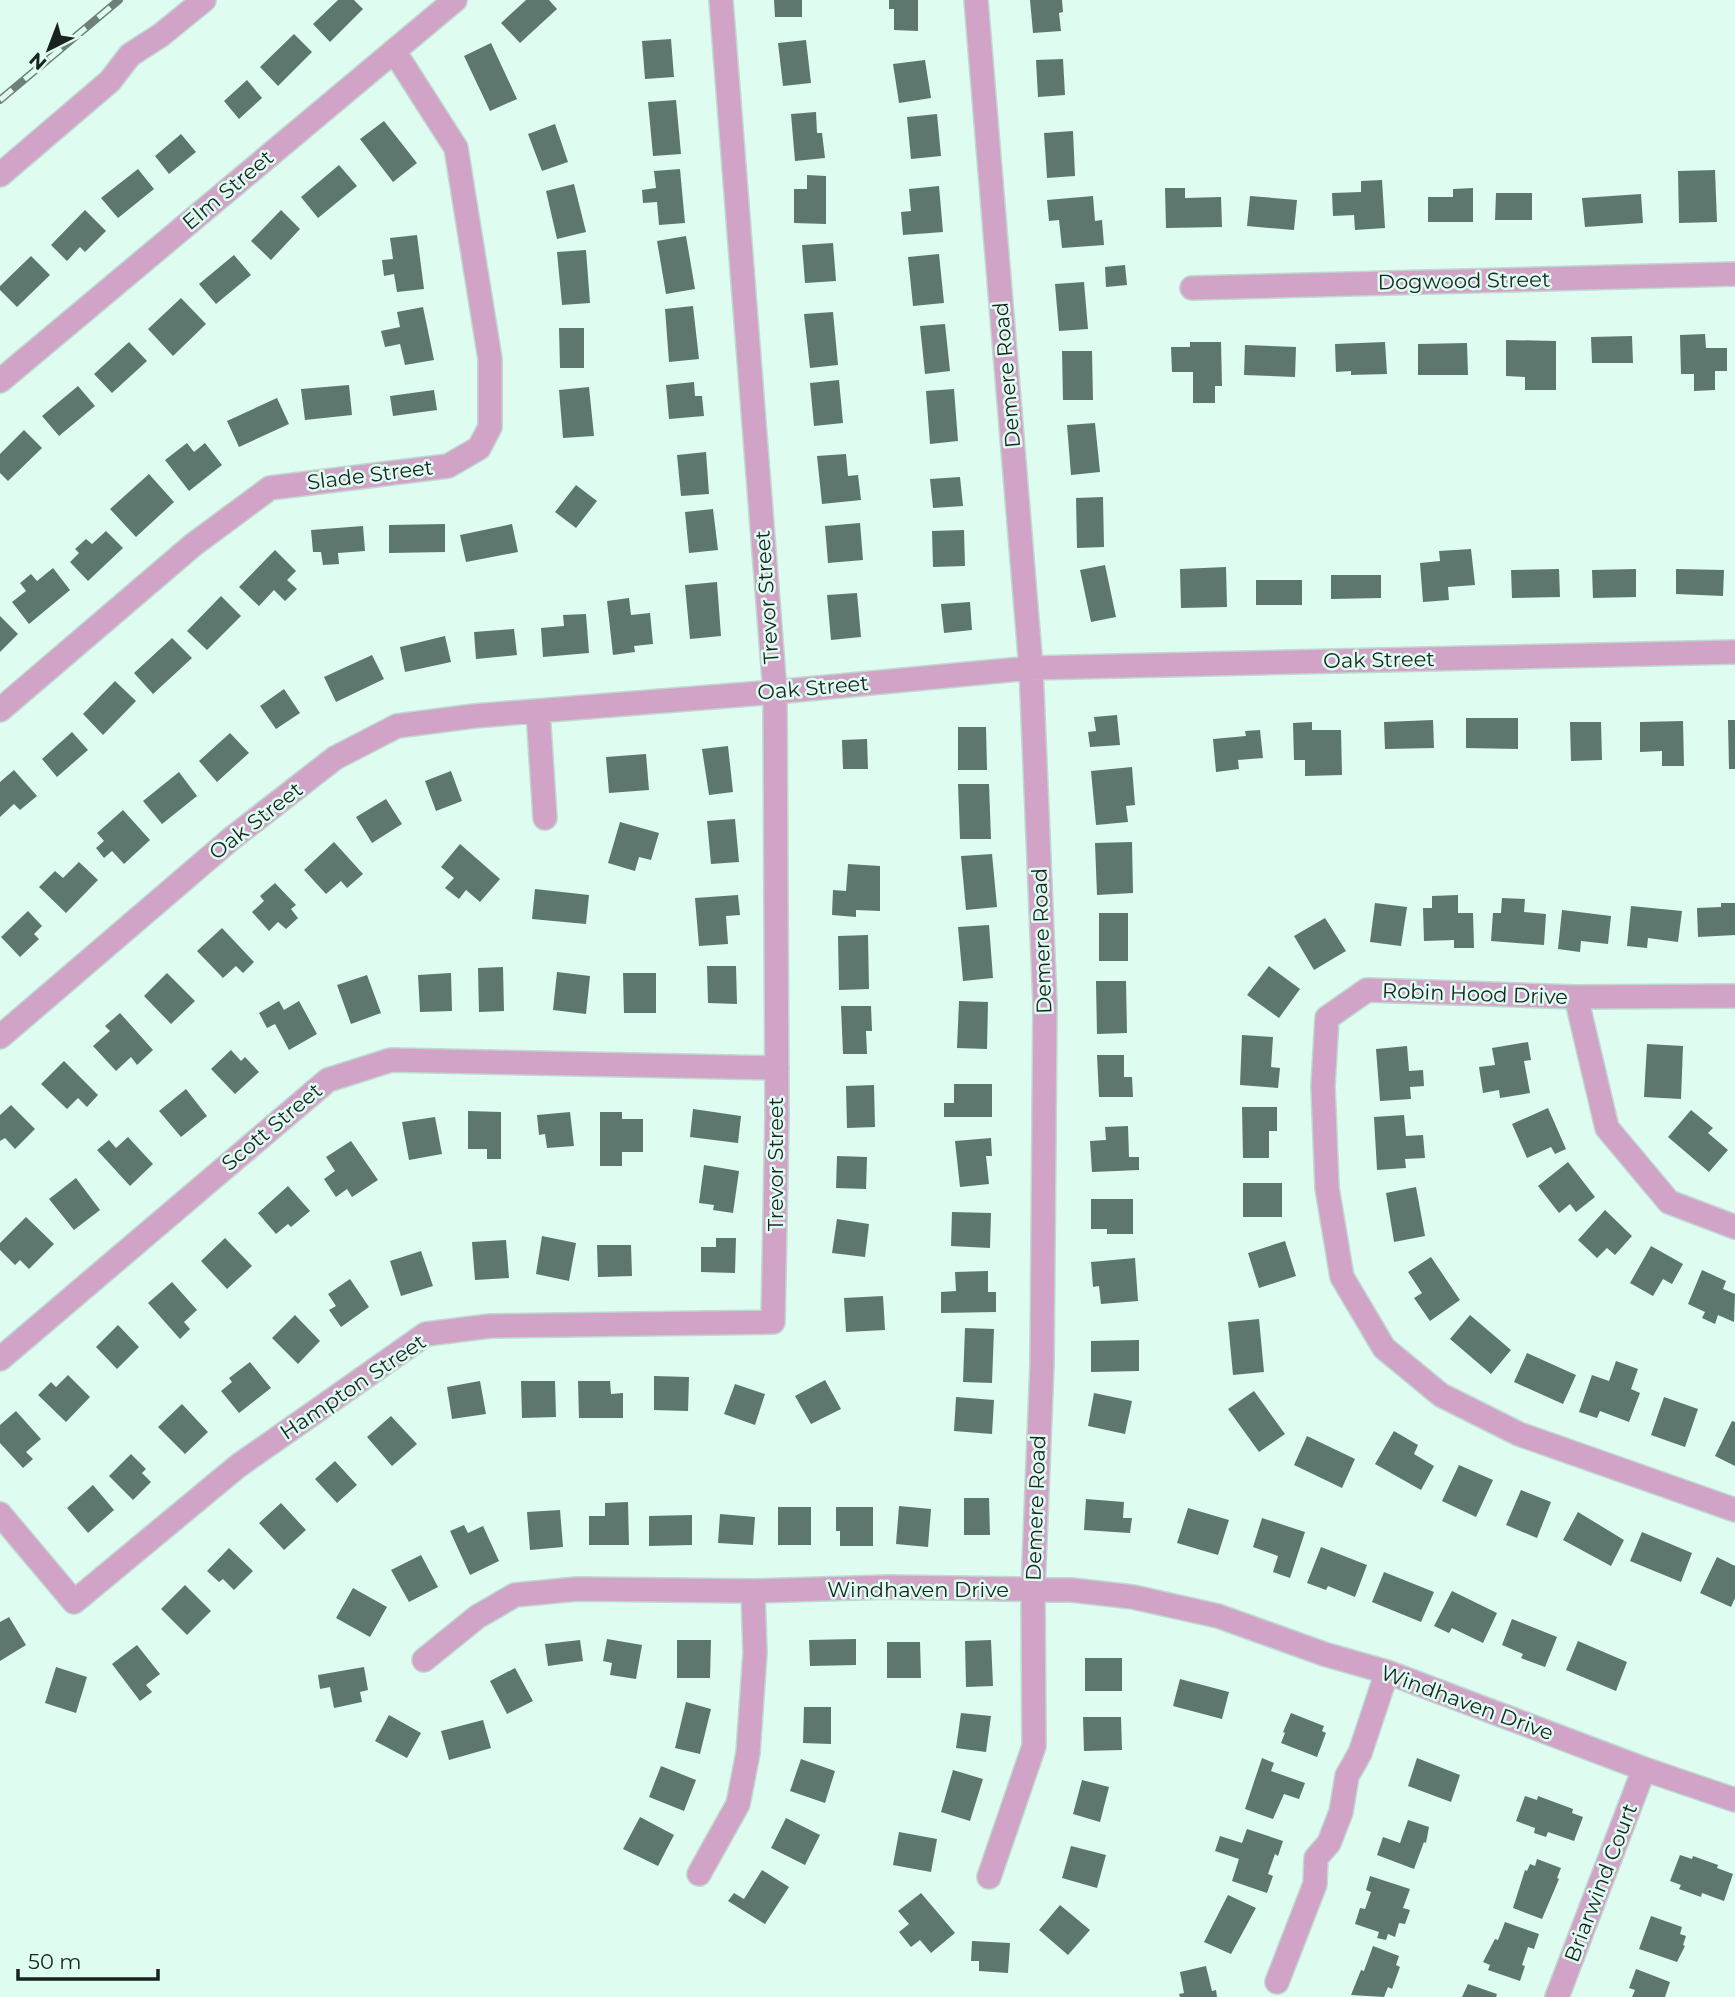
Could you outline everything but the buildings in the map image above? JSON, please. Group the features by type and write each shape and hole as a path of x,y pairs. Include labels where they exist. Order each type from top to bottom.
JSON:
{"street":[{"path":"0,175 110,81 130,55 161,35 204,0"},
{"name":"Elm Street","path":"0,380 456,0"},
{"name":"Trevor Street","path":"722,0 775,692 777,1068 773,1322"},
{"name":"Demere Road","path":"976,0 1031,668 1045,1004 1042,1364 1033,1590 1034,1746 989,1877"},
{"name":"Slade Street","path":"0,709 193,545 270,488 448,466 479,448 490,427 490,359 456,148 394,51"},
{"name":"Dogwood Street","path":"1192,288 1735,274"},
{"name":"Oak Street","path":"0,1037 231,839 335,758 397,726 474,716 1031,668 1735,652"},
{"path":"538,711 545,818"},
{"name":"Robin Hood Drive","path":"1735,996 1576,998 1367,990 1327,1018 1323,1086 1327,1188 1342,1277 1384,1348 1441,1395 1519,1434 1735,1510"},
{"path":"1576,998 1607,1128 1669,1202 1735,1227"},
{"name":"Scott Street","path":"0,1359 328,1080 391,1060 777,1068"},
{"name":"Hampton Street","path":"0,1514 74,1602 239,1466 426,1334 490,1326 773,1322"},
{"name":"Windhaven Drive","path":"424,1660 477,1617 515,1595 577,1589 753,1591 889,1587 1071,1590 1133,1597 1218,1616 1324,1654 1387,1672 1644,1769 1735,1800"},
{"path":"699,1874 737,1804 748,1753 755,1653 753,1591"},
{"path":"1277,1982 1315,1884 1316,1858 1329,1843 1341,1812 1347,1776 1360,1754 1387,1672"},
{"name":"Briarwind Court","path":"1557,1997 1644,1769"}],"railway":[{"path":"0,100 119,0"}]}
